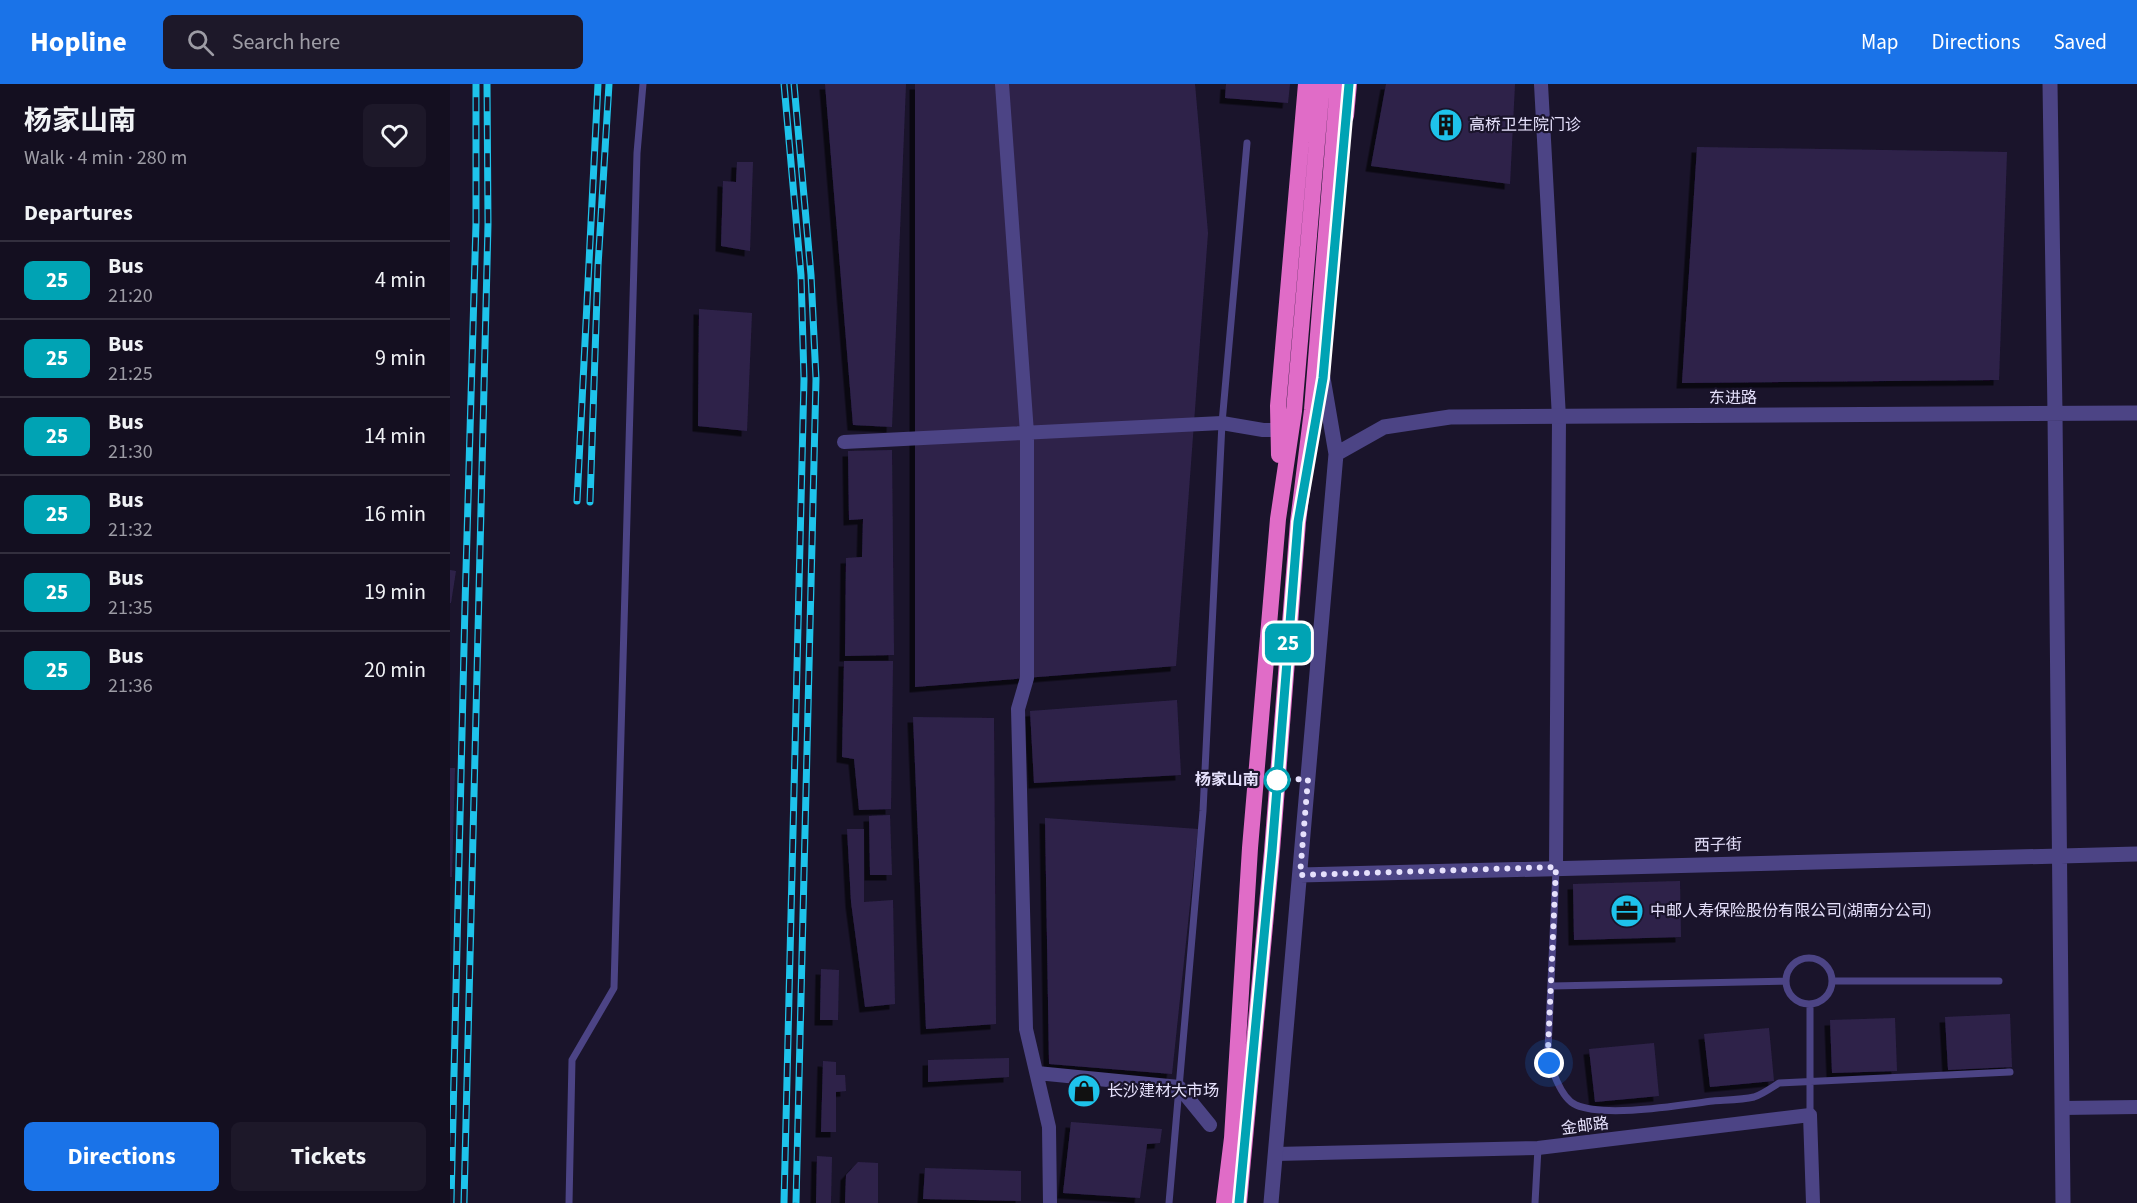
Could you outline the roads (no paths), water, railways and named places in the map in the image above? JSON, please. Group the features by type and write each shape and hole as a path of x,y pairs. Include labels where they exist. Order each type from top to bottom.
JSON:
{"highway":[{"path":"1278,519 1278,406 1306,84"},
{"path":"1224,1203 1232,1138 1250,848 1278,519 1293,411 1322,84"},
{"path":"1239,1203 1272,851 1298,522 1311,410 1338,84"},
{"path":"1298,522 1323,378 1349,84"}],"street":[{"path":"1002,84 1027,433 1027,678 1018,709 1026,1029 1049,1127 1050,1203"},
{"path":"1541,84 1559,417 1556,867"},
{"path":"2050,84 2061,855 2063,1203"},
{"path":"1271,1203 1336,454 1323,378"},
{"name":"东进路","path":"1336,454 1384,427 1450,417 2137,413"},
{"path":"844,442 1222,423 1263,430 1279,430"},
{"name":"西子街","path":"1300,875 2137,854"},
{"path":"1037,1073 1179,1087 1210,1125"},
{"path":"2062,1108 2137,1107"},
{"path":"1810,1115 1813,1203"},
{"name":"金邮路","path":"1275,1154 1538,1148 1810,1115"}],"lane":[{"path":"569,1203 572,1060 614,988 637,153 644,84"},
{"path":"1169,1203 1203,811 1222,423 1247,143"},
{"path":"1556,867 1549,1063 1564,1094 1575,1105 1604,1110 1636,1109 1755,1097 1779,1083 2010,1072"},
{"path":"1809,958 1822,962 1828,968 1832,981 1823,999 1810,1004 1803,1003 1790,994 1786,981 1787,974 1795,962 1809,958"},
{"path":"1552,986 1786,981"},
{"path":"1832,981 1999,981"},
{"path":"1810,1004 1810,1115"},
{"path":"1535,1203 1538,1148"}],"railway":[{"path":"451,1203 476,223 476,84"},
{"path":"464,1203 488,224 487,84"},
{"path":"577,501 598,84"},
{"path":"590,502 598,266 609,84"},
{"path":"784,84 801,275 804,379 784,1203"},
{"path":"794,84 811,275 816,379 796,1203"}],"place":[{"name":"高桥卫生院门诊","path":"1446,125"},
{"name":"杨家山南","path":"1277,780"},
{"name":"中邮人寿保险股份有限公司(湖南分公司)","path":"1627,911"},
{"name":"长沙建材大市场","path":"1084,1091"}]}
